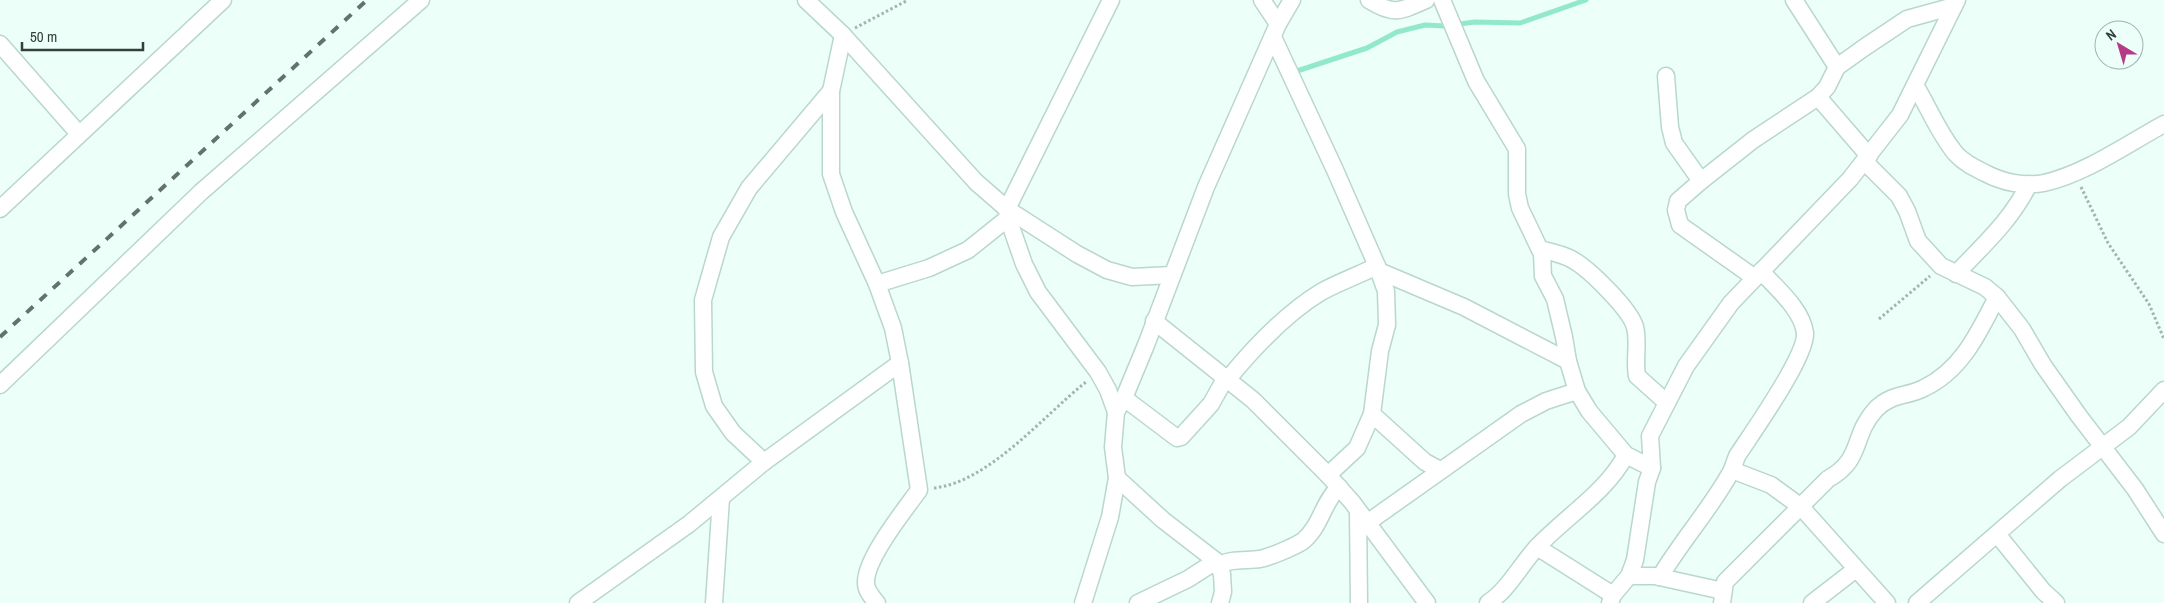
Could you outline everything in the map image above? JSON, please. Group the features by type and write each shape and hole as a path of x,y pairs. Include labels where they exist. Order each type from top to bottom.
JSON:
{"street":[{"path":"0,209 223,0"},
{"path":"0,385 202,192 421,0"},
{"path":"806,0 843,35 976,182 1008,214 1107,270 1132,276 1172,275"},
{"path":"877,284 929,268 968,250 1008,214 1110,0"},
{"path":"1138,603 1217,563 1262,559 1302,541 1320,519 1334,481 1356,448 1372,414 1380,351 1387,325 1386,291 1378,268 1262,0"},
{"path":"1083,603 1110,517 1117,478 1113,447 1116,412 1124,398 1206,187 1276,30 1292,0"},
{"path":"1369,0 1385,10 1391,11 1403,9 1426,0"},
{"path":"1442,0 1476,81 1517,150 1516,194 1520,208 1540,249 1543,259 1543,276 1555,299 1568,361 1577,391 1589,411 1626,454 1652,468"},
{"path":"1794,0 1837,67"},
{"path":"1660,577 1680,544 1720,492 1738,456 1797,359 1805,333 1796,310 1758,274 1680,225 1676,210 1678,201 1753,140 1818,97 1827,87 1837,67 1907,19 1955,3"},
{"path":"1537,547 1612,599 1629,576 1635,560 1647,482 1652,468 1650,436 1666,402 1692,358 1731,303 1867,159 1900,114 1955,3"},
{"path":"843,35 831,91 830,174 844,212 877,284 893,328 919,490 876,553 868,571 866,584 870,595 877,603"},
{"path":"0,44 79,134"},
{"path":"1666,76 1670,127 1674,143 1701,181"},
{"path":"1915,85 1946,141 1957,155 1969,165 1999,180 2029,184 2044,183 2074,173 2164,124"},
{"path":"764,462 733,433 714,406 704,372 703,300 721,237 749,188 831,91"},
{"path":"1818,97 1899,196 1918,240 1941,266 1986,287 1997,297 2022,329 2043,365 2135,489 2164,534"},
{"path":"1956,274 2007,220 2018,206 2029,184"},
{"path":"1008,214 1024,264 1038,292 1098,372 1108,390 1116,412"},
{"path":"1540,249 1572,259 1624,307 1634,326 1638,347 1635,358 1637,376 1666,402"},
{"path":"1124,398 1177,438 1181,437 1211,404 1227,378 1278,324 1321,292 1378,268 1464,307 1568,361"},
{"path":"1629,576 1660,577 1722,597 1725,582 1732,574 1828,480 1841,472 1848,464 1856,451 1861,431 1876,409 1890,398 1923,389 1940,378 1962,358 1976,340 1997,297"},
{"path":"1154,321 1253,400 1334,481 1428,603"},
{"path":"578,603 689,524 764,462 900,364"},
{"path":"1917,603 2060,479 2129,427 2164,390"},
{"path":"1362,517 1440,470 1521,414 1546,401 1577,391"},
{"path":"1372,414 1425,462 1440,470"},
{"path":"1488,603 1497,597 1537,547 1612,477 1626,454"},
{"path":"1732,470 1772,485 1801,507 1887,603"},
{"path":"1117,478 1163,520 1217,563 1222,574 1223,592 1220,603"},
{"path":"714,603 720,498"},
{"path":"1359,603 1362,517"},
{"path":"1996,534 2056,603"},
{"path":"1812,603 1856,569"}],"path":[{"path":"843,35 908,0"},
{"path":"2074,173 2108,243 2149,304 2164,340"},
{"path":"1879,319 1941,266"},
{"path":"919,490 957,483 1005,454 1062,401 1098,372"}],"waterway":[{"path":"1297,71 1367,48 1397,32 1425,25 1444,26 1475,22 1520,23 1586,0"}],"railway":[{"path":"0,337 367,0"}]}
